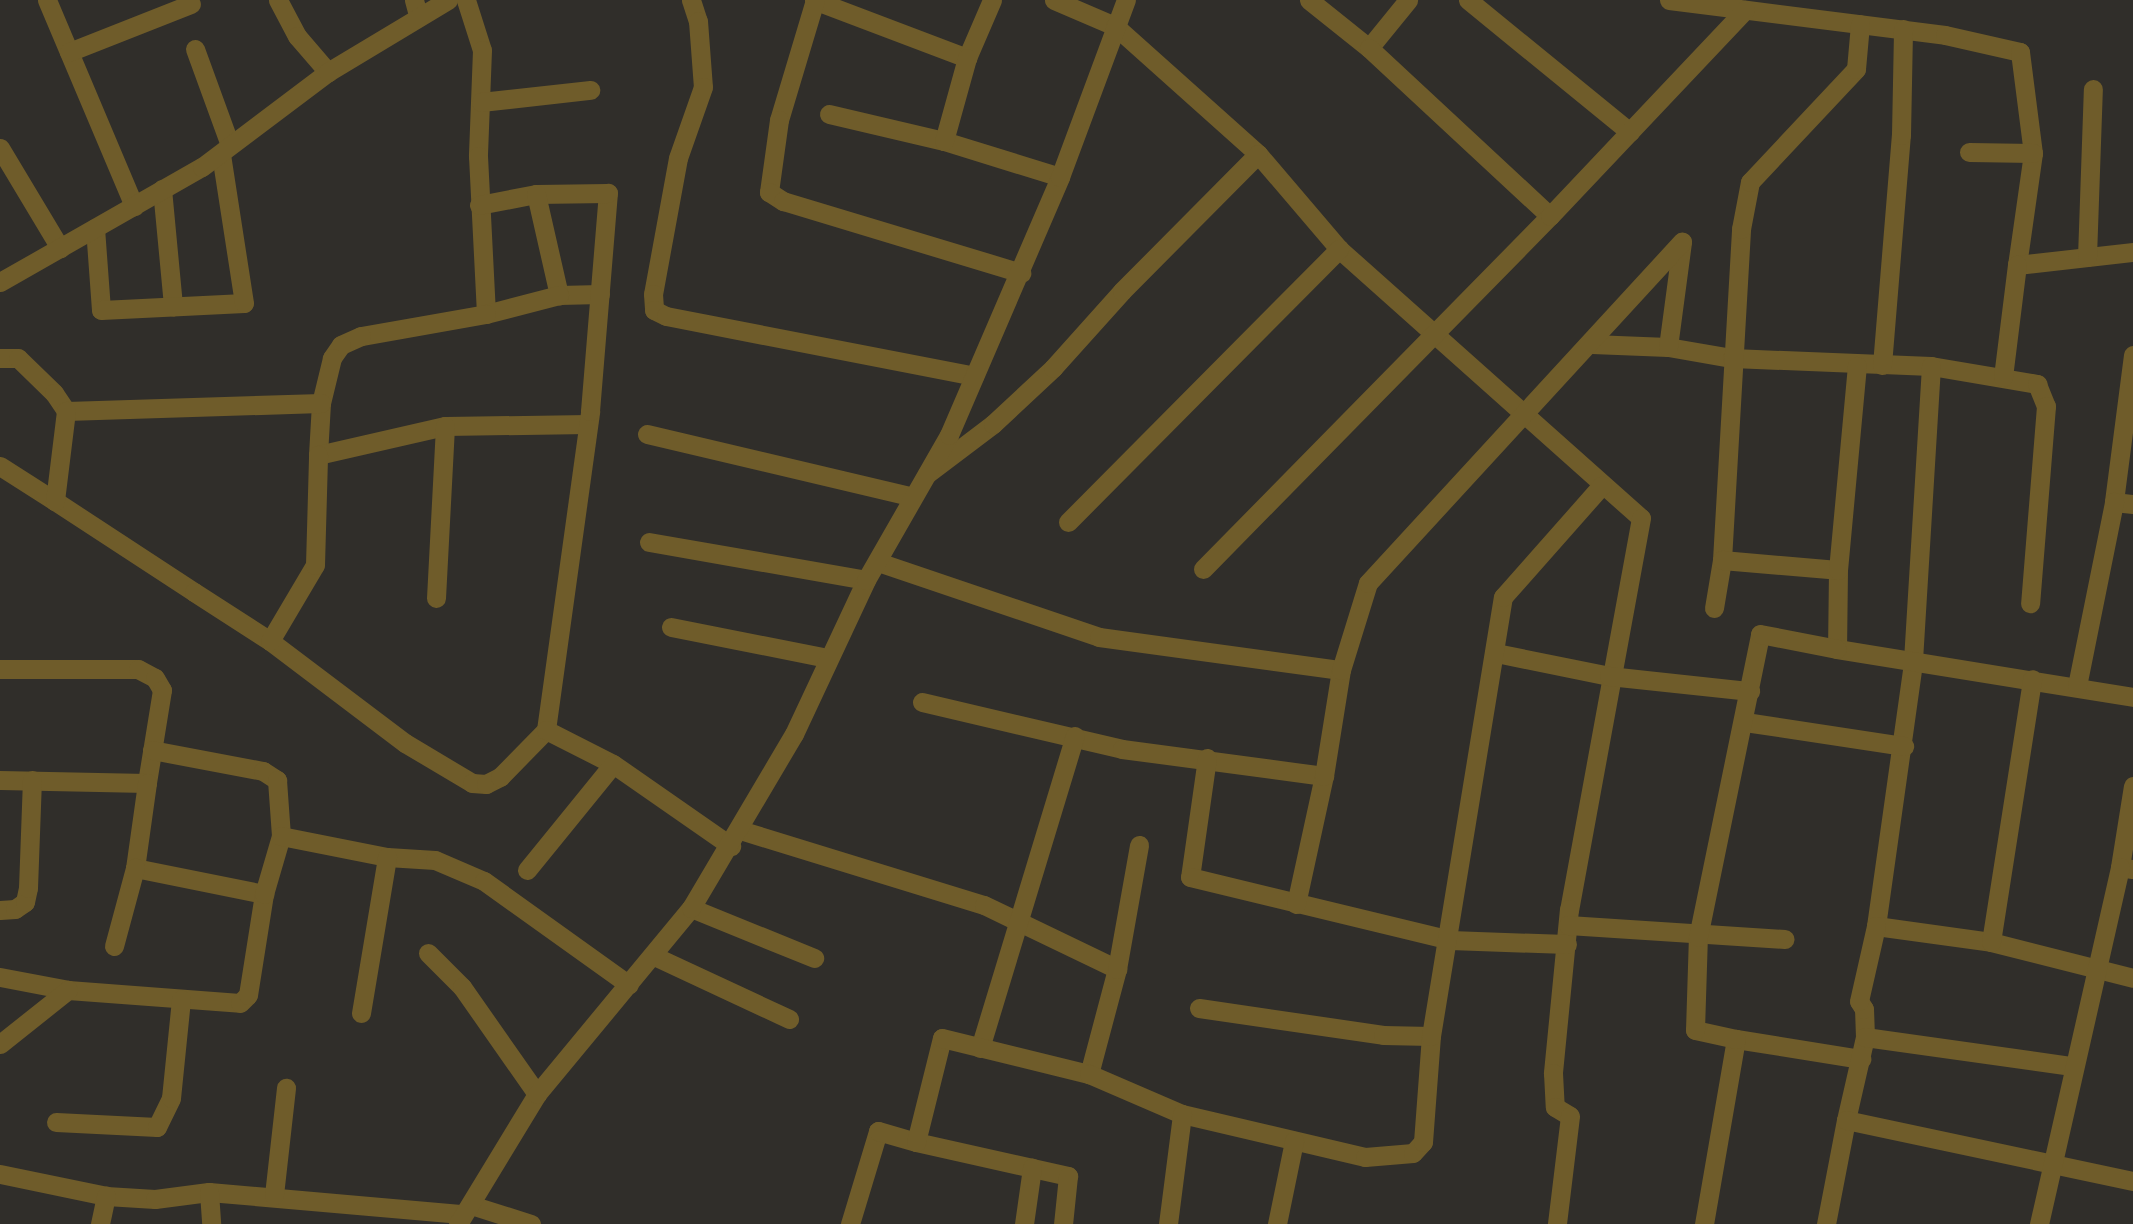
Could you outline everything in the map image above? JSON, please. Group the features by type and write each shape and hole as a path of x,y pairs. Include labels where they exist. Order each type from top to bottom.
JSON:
{"street":[{"path":"47,0 134,206"},
{"path":"278,0 297,36 328,72"},
{"path":"0,282 226,150 416,8 448,0"},
{"path":"466,0 479,28 482,50 479,205 486,314"},
{"path":"691,0 698,20 702,88 678,158 653,294 654,310 666,316 974,376"},
{"path":"967,58 814,0 779,120 769,192 783,201 1021,273"},
{"path":"944,141 967,58 992,0"},
{"path":"1054,0 1115,26 1258,154 1339,250 1641,518 1609,676 1567,935 1553,1073 1555,1107 1570,1116 1557,1224"},
{"path":"464,1214 537,1094 654,956 691,908 735,838 794,734 866,580 949,435 1021,273 1126,0"},
{"path":"1309,0 1369,48 1550,216"},
{"path":"1369,48 1408,0"},
{"path":"1468,0 1630,132"},
{"path":"1669,0 1745,10 1784,7 1860,24 1903,29 2020,52 2033,153 2003,377"},
{"path":"69,52 191,4"},
{"path":"1203,569 1550,216 1745,10"},
{"path":"1714,608 1722,560 1741,229 1750,182 1856,69 1860,24"},
{"path":"1882,365 1902,135 1903,29"},
{"path":"95,228 101,310 244,303 226,150 195,49"},
{"path":"2087,257 2093,89"},
{"path":"481,102 590,90"},
{"path":"829,114 944,141 1060,177"},
{"path":"0,148 60,248"},
{"path":"1969,152 2033,153"},
{"path":"926,474 993,424 1053,368 1122,291 1258,154"},
{"path":"162,189 173,306"},
{"path":"0,466 270,641 405,743 472,783 486,784 500,777 545,730 588,424 608,193 536,194 479,205"},
{"path":"536,194 559,295"},
{"path":"1296,904 1324,776 1341,670 1368,583 1527,415 1682,242 1668,347"},
{"path":"1068,522 1339,250"},
{"path":"2017,265 2133,252"},
{"path":"270,641 315,565 321,404 332,358 341,345 361,336 486,314 559,295 600,294"},
{"path":"1592,344 1668,347 1732,358 1857,366 1931,366 2038,384 2045,395 2031,603"},
{"path":"2077,686 2124,503 2133,355"},
{"path":"0,358 18,358 54,393 65,411 55,501"},
{"path":"1837,649 1838,570 1857,366"},
{"path":"1826,1224 1865,1037 1864,1009 1859,1001 1876,926 1903,746 1913,663 1931,366"},
{"path":"65,411 321,404"},
{"path":"318,455 445,426 588,424"},
{"path":"436,598 445,426"},
{"path":"647,434 913,497"},
{"path":"916,1142 942,1038 1089,1074 1182,1114 1365,1157 1413,1153 1423,1142 1431,1036 1450,940 1503,597 1602,485"},
{"path":"649,542 866,580"},
{"path":"1722,560 1838,570"},
{"path":"878,562 1099,637 1341,670"},
{"path":"671,627 828,658"},
{"path":"1861,1059 1695,1030 1698,937 1745,722 1760,634 1913,663 2032,679 2133,697"},
{"path":"1496,653 1609,676 1751,691"},
{"path":"0,669 138,669 162,690 135,868 114,946"},
{"path":"1991,942 2032,679"},
{"path":"922,702 1122,749 1207,758 1324,776"},
{"path":"1745,722 1903,746"},
{"path":"545,730 613,764 735,838 984,905 1117,969"},
{"path":"980,1048 1021,923 1075,736"},
{"path":"0,977 68,990 181,1000 240,1003 248,995 264,894 281,836 278,780 262,771 152,750"},
{"path":"1207,758 1190,877 1450,940 1567,935 1785,939"},
{"path":"527,870 613,764"},
{"path":"0,780 147,783"},
{"path":"0,910 15,909 25,902 28,888 32,780"},
{"path":"2039,1224 2055,1167 2072,1066 2127,869 2133,786"},
{"path":"281,836 387,857 435,860 484,881 629,985"},
{"path":"1089,1074 1117,969 1139,845"},
{"path":"361,1013 387,857"},
{"path":"135,868 264,894"},
{"path":"691,908 814,958"},
{"path":"1876,926 1991,942 2133,978"},
{"path":"428,953 462,987 537,1094"},
{"path":"654,956 789,1019"},
{"path":"0,1044 68,990"},
{"path":"56,1122 157,1127 171,1098 181,1000"},
{"path":"1199,1008 1383,1035 1431,1036"},
{"path":"1865,1037 2072,1066"},
{"path":"1704,1224 1736,1039"},
{"path":"274,1195 286,1088"},
{"path":"1168,1224 1182,1114"},
{"path":"1846,1120 2055,1167 2133,1181"},
{"path":"850,1224 878,1131 1068,1177 1063,1224"},
{"path":"1277,1224 1294,1141"},
{"path":"1024,1224 1032,1168"},
{"path":"0,1174 106,1196 155,1199 209,1192 274,1195 464,1214 531,1224"},
{"path":"209,1192 211,1224"},
{"path":"100,1224 106,1196"}]}
